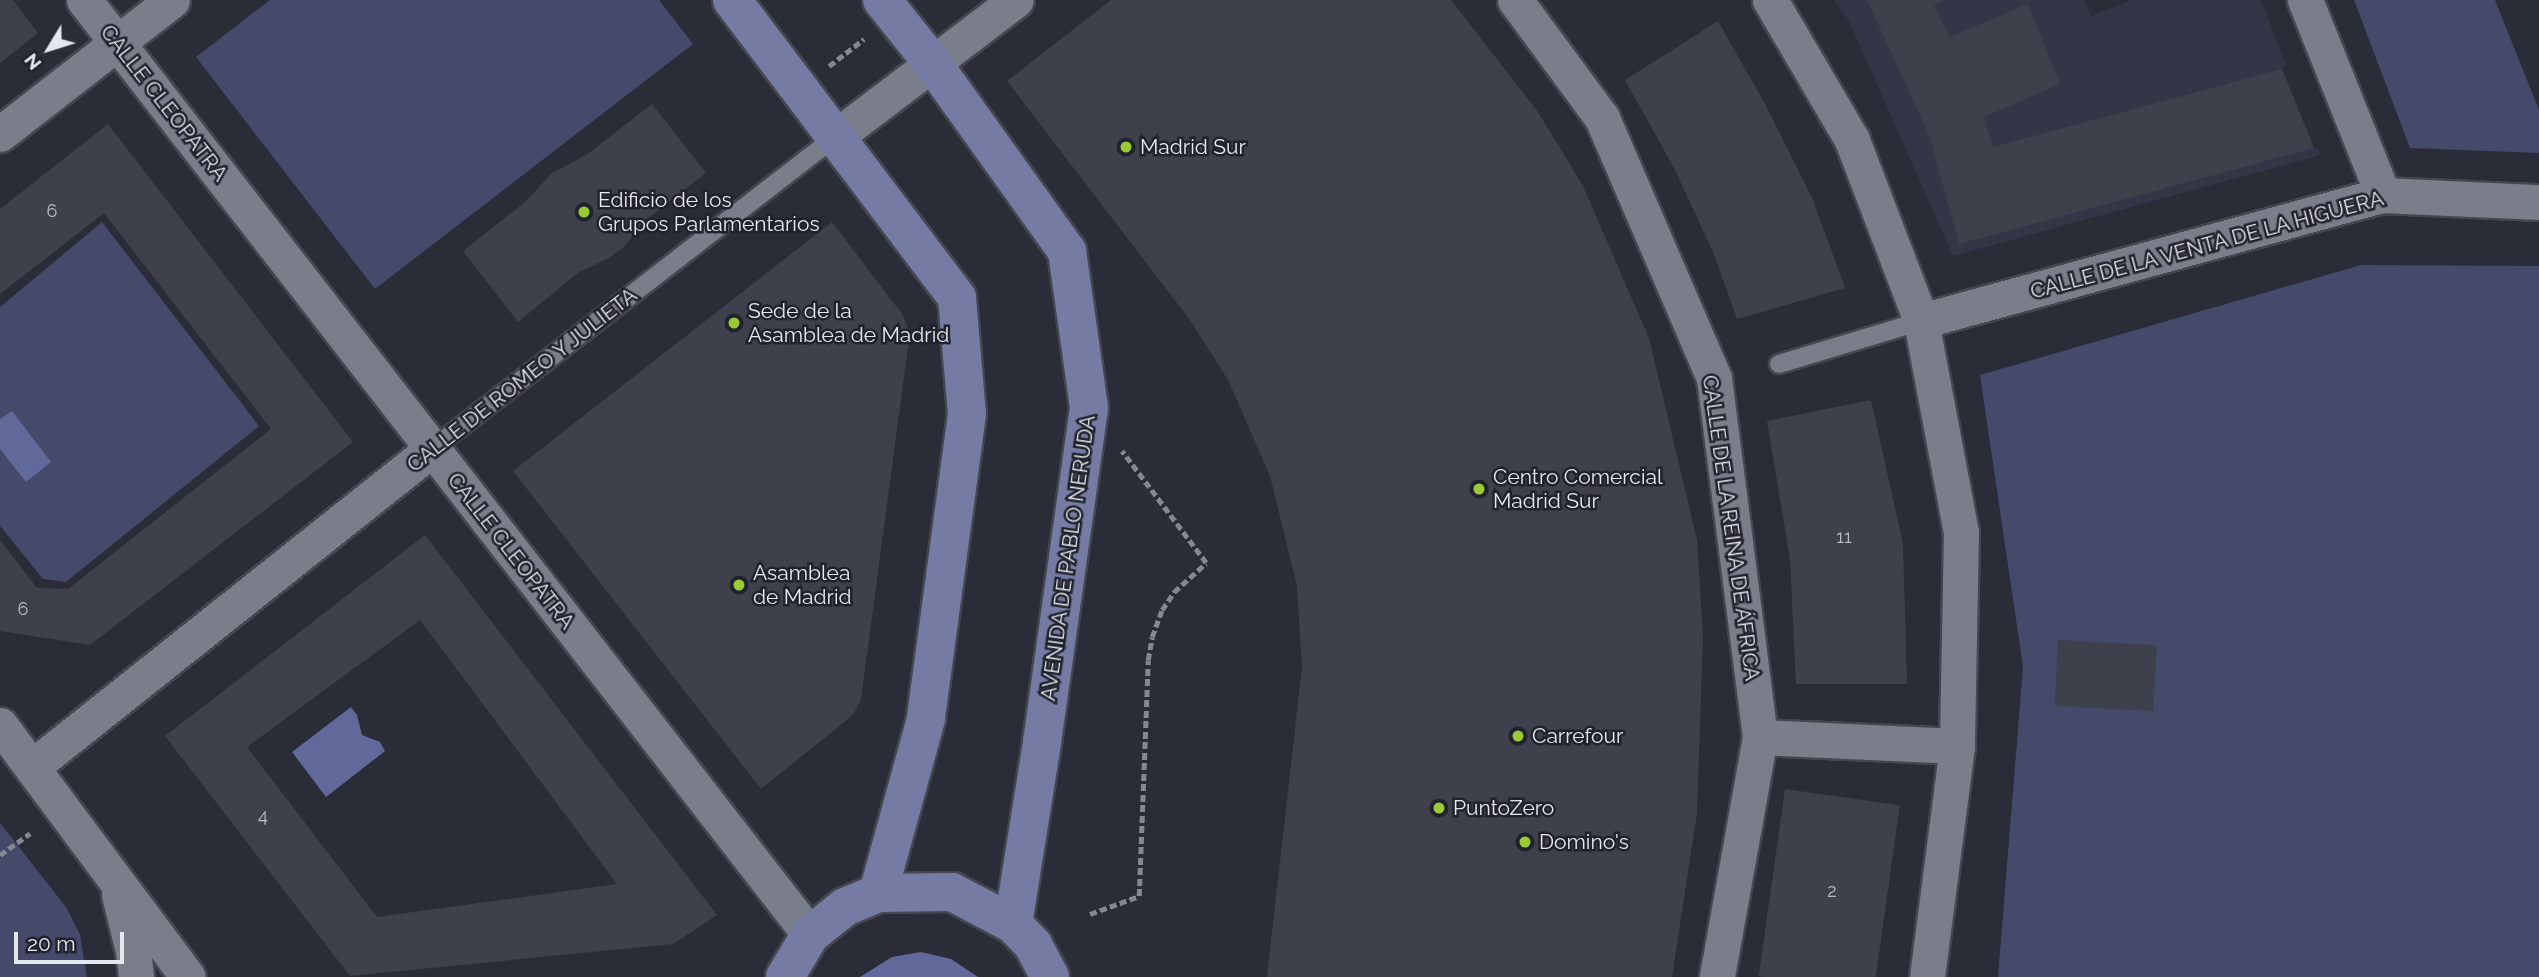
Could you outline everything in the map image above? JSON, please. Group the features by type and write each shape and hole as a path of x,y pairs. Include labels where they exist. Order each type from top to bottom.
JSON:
{"main road":[{"path":"732,0 957,298 967,414 926,719 878,893"},
{"name":"AVENIDA DE PABLO NERUDA","path":"876,17 933,64 1067,251 1089,408 1042,743 1013,924"},
{"path":"785,977 810,935 845,907 878,893 952,892 1013,924 1033,945 1051,977"}],"street":[{"name":"CALLE CLEOPATRA","path":"84,0 810,935"},
{"path":"0,134 173,0"},
{"name":"CALLE DE ROMEO Y JULIETA","path":"834,138 1016,0"},
{"name":"CALLE DE LA REINA DE ÁFRICA","path":"1515,0 1602,118 1714,378 1760,737 1717,977"},
{"path":"1770,0 1852,140 1921,321 1961,532 1956,746 1927,977"},
{"path":"2305,0 2383,195"},
{"name":"CALLE DE LA VENTA DE LA HIGUERA","path":"1921,321 2383,195 2539,202"},
{"name":"CALLE DE ROMEO Y JULIETA","path":"33,767 432,449"},
{"path":"0,725 188,977"},
{"path":"1760,737 1956,746"},
{"path":"115,878 133,951 136,977"}],"lane":[{"name":"CALLE DE ROMEO Y JULIETA","path":"432,449 834,138"},
{"path":"1779,363 1921,321"}],"path":[{"path":"821,72 876,17"},
{"path":"1089,408 1206,564 1174,592 1162,610 1148,660 1139,896 1090,914"},
{"path":"0,855 30,833"}],"shaded area":[{"path":"270,0 659,0 693,44 375,289 196,57"},
{"path":"1834,0 2084,0 2091,16 2132,0 2261,0 2286,65 2282,69 2314,148 2318,148 2321,155 1953,256 1849,21"},
{"path":"2354,0 2495,0 2539,110 2539,153 2410,148"},
{"path":"102,222 259,426 66,582 43,579 0,526 0,307"},
{"path":"2361,265 2539,266 2539,977 1998,977 2023,667 1980,375"},
{"path":"12,411 51,462 26,482 0,449 0,419"},
{"path":"351,707 357,715 362,735 380,742 385,751 326,797 292,752"},
{"path":"0,823 66,907 80,935 87,977 0,977"},
{"path":"921,952 951,959 978,977 860,977 892,957"}],"building":[{"path":"0,0 13,0 38,33 0,63"},
{"name":"Centro Comercial Madrid Sur","path":"1111,0 1451,0 1538,112 1583,186 1649,338 1697,540 1703,636 1697,813 1672,977 1267,977 1302,667 1297,586 1270,476 1228,380 1190,320 1007,81"},
{"path":"1867,0 1944,0 1934,6 1950,37 2028,4 2060,84 1984,117 1993,147 2282,69 2314,148 1959,244 1929,135"},
{"path":"1718,21 1765,104 1813,200 1845,288 1737,319 1714,254 1674,168 1625,80"},
{"name":"Edificio de los Grupos Parlamentarios","path":"652,104 706,173 644,221 625,246 609,258 579,272 518,322 463,251 525,202 551,174 589,153"},
{"path":"108,124 353,442 90,645 0,631 0,540 37,588 68,589 271,429 104,213 0,294 0,209"},
{"name":"Asamblea de Madrid","path":"832,222 902,314 910,332 861,700 853,715 761,789 513,471"},
{"path":"1871,400 1903,544 1907,684 1796,684 1790,559 1767,421"},
{"path":"425,535 717,915 673,944 350,976 165,736","holes":["420,620 617,884 377,917 247,747"]},
{"path":"2058,640 2157,645 2153,711 2055,706"},
{"path":"1785,789 1900,805 1876,977 1759,976"}],"place":[{"name":"Madrid Sur","path":"1126,147"},
{"name":"Edificio de los Grupos Parlamentarios","path":"584,212"},
{"name":"Sede de la Asamblea de Madrid","path":"734,323"},
{"name":"Centro Comercial Madrid Sur","path":"1479,489"},
{"name":"Asamblea de Madrid","path":"739,585"},
{"name":"Carrefour","path":"1518,736"},
{"name":"PuntoZero","path":"1439,808"},
{"name":"Domino's","path":"1525,842"}]}
